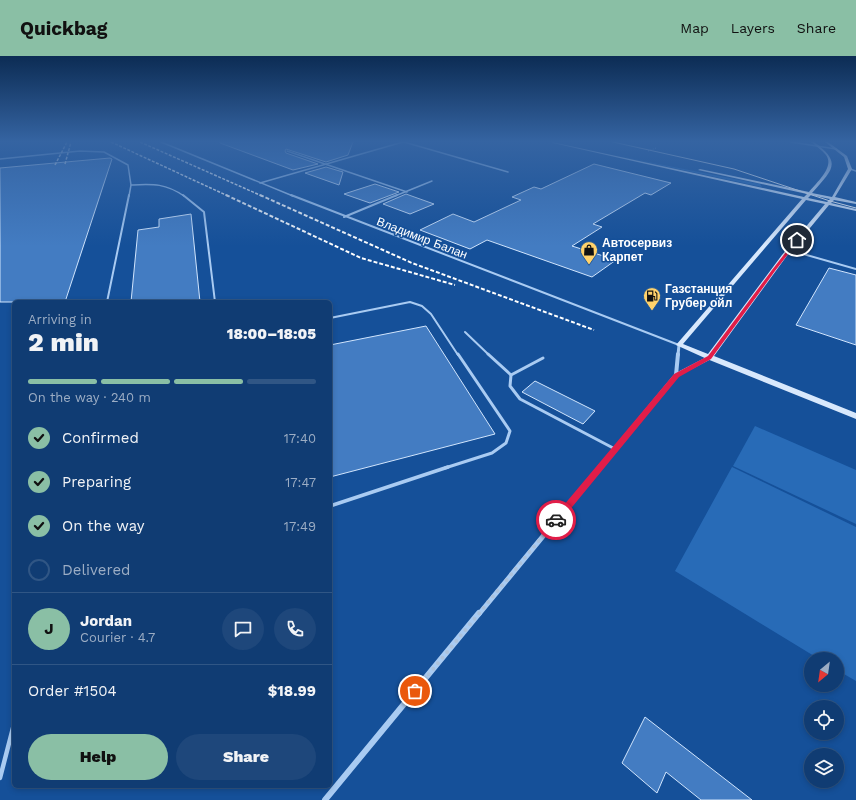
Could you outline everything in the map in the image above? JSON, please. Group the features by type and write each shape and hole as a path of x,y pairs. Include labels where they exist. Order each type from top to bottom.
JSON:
{"main road":[{"path":"706,177 856,210"},
{"path":"729,177 856,203"},
{"path":"823,177 679,345 856,416"},
{"path":"710,358 789,250 833,198 845,177"}],"street":[{"path":"676,375 679,345"},
{"path":"325,800 676,375 710,358"}],"lane":[{"path":"107,300 131,185 130,177"},
{"name":"Владимир Балан","path":"245,177 344,217 679,345"},
{"path":"260,183 282,177"},
{"path":"363,177 407,192"},
{"path":"344,217 432,181"},
{"path":"131,185 155,184 167,187 187,196 204,212 215,300"},
{"path":"789,250 856,269"},
{"path":"332,318 410,302 422,306 431,314 510,431 506,443 492,453 332,505"},
{"path":"465,332 511,374"},
{"path":"511,374 543,358"},
{"path":"511,374 510,386 520,399 615,449"},
{"path":"0,775 12,731"}],"shaded area":[{"path":"714,177 723,177 760,184 762,187"},
{"path":"755,426 856,470 856,524 733,466"},
{"path":"732,467 856,527 856,681 844,674 844,652 808,652 675,571"}],"building":[{"path":"0,177 106,177 66,300 12,300 12,302 0,302"},
{"path":"316,177 342,177 339,185"},
{"path":"567,177 646,177 671,183 651,195 645,193 593,224 602,227 572,246 616,260 592,277 487,240 470,249 420,230 453,214 474,222 521,200 512,197 534,187 541,189"},
{"path":"375,184 399,192 370,203 344,194"},
{"path":"406,194 434,204 410,214 383,204"},
{"path":"191,214 200,300 131,300 138,230 159,227 159,219"},
{"path":"829,268 856,275 856,345 796,325"},
{"path":"426,326 495,434 332,476 332,345"},
{"path":"535,381 595,411 583,424 522,392"},
{"path":"645,717 752,800 701,800 666,772 657,793 622,763"}],"tram line":[{"path":"757,177 856,208"}],"railway":[{"path":"186,177 228,196"},
{"path":"218,177 262,196"},
{"path":"226,195 361,258 455,285"},
{"path":"260,195 412,263 594,330"}],"way so far":[{"path":"415,691 556,520"}],"place":[{"name":"Автосервиз Карпет","path":"589,265"},
{"name":"Газстанция Грубер ойл","path":"652,311"}],"route":[{"path":"556,520 676,375 710,358 773,270 797,240"}]}
